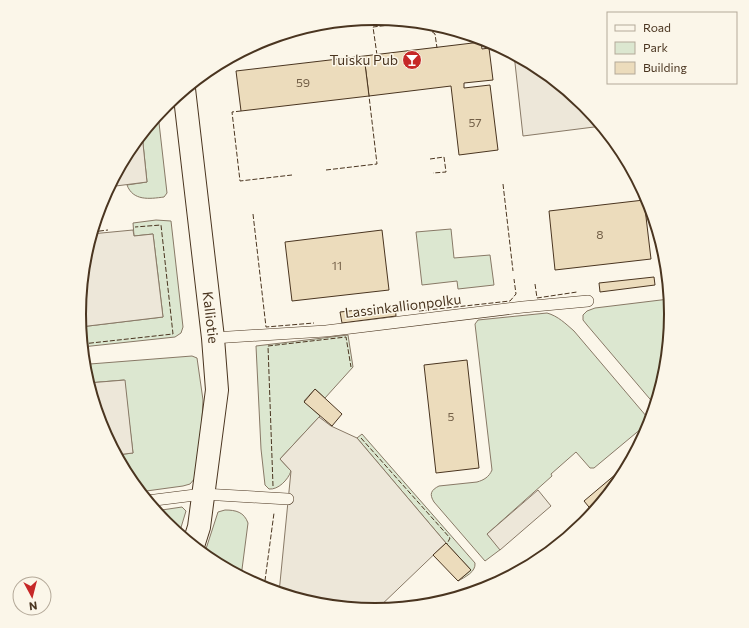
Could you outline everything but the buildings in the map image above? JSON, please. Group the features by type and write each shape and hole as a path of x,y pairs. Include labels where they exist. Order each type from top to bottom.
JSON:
{"street":[{"name":"Kalliotie","path":"185,96 213,338 217,390 199,527 195,540"}],"lane":[{"name":"Lassinkallionpolku","path":"213,338 326,331 558,303 588,301"},
{"path":"153,500 203,494 288,499"}],"green space":[{"path":"159,121 167,193 164,197 142,198 133,194 127,185 147,182 143,141"},
{"path":"156,220 171,221 183,327 181,333 175,337 87,346 86,326 163,317 153,234 134,236 133,223"},
{"path":"451,229 454,258 490,255 494,285 458,289 457,281 422,285 416,232"},
{"path":"663,300 664,314 661,352 650,400 583,320 583,315 587,311 595,308"},
{"path":"547,313 551,314 574,331 645,415 640,430 594,468 590,468 576,452 551,474 552,476 487,534 501,549 485,561 434,502 431,494 434,489 439,486 480,481 488,476 492,470 475,324 478,320"},
{"path":"348,335 353,367 325,398 315,389 304,401 320,416 280,459 291,471 288,478 276,488 269,489 265,485 261,449 256,346"},
{"path":"192,356 197,358 203,400 201,439 196,477 190,484 146,491 122,454 133,453 124,380 94,383 90,364"},
{"path":"362,434 475,563 474,569 470,574 458,581 471,570 446,543 357,438"},
{"path":"182,507 186,511 181,528 170,518 162,510"},
{"path":"233,510 239,512 244,516 248,523 242,570 206,548 218,512"}],"shaded area":[{"path":"515,62 535,74 565,97 595,127 523,136"},
{"path":"143,141 147,182 115,186 124,169"},
{"path":"133,230 134,236 153,234 163,317 86,326 86,295 88,276 97,233"},
{"path":"125,380 133,453 122,454 115,442 107,425 94,383"},
{"path":"319,417 331,426 357,438 446,543 384,602 337,601 280,587 291,471 280,459"},
{"path":"538,490 551,506 500,550 487,534"}],"fence":[{"path":"377,55 373,27 385,26"},
{"path":"431,31 435,34 437,48"},
{"path":"326,170 377,164 369,96"},
{"path":"241,111 232,112 240,181 292,175"},
{"path":"430,159 444,157 446,172 433,173"},
{"path":"503,184 513,271"},
{"path":"253,214 266,327 314,323"},
{"path":"87,343 173,334 161,225 135,227"},
{"path":"98,231 108,230"},
{"path":"413,307 419,311 510,301 516,294 514,279"},
{"path":"535,284 537,298 577,292"},
{"path":"273,486 268,346 346,337 351,367"},
{"path":"361,438 450,538 447,544"},
{"path":"265,581 274,513"}],"place":[{"name":"Tuisku Pub","path":"412,60"}]}
